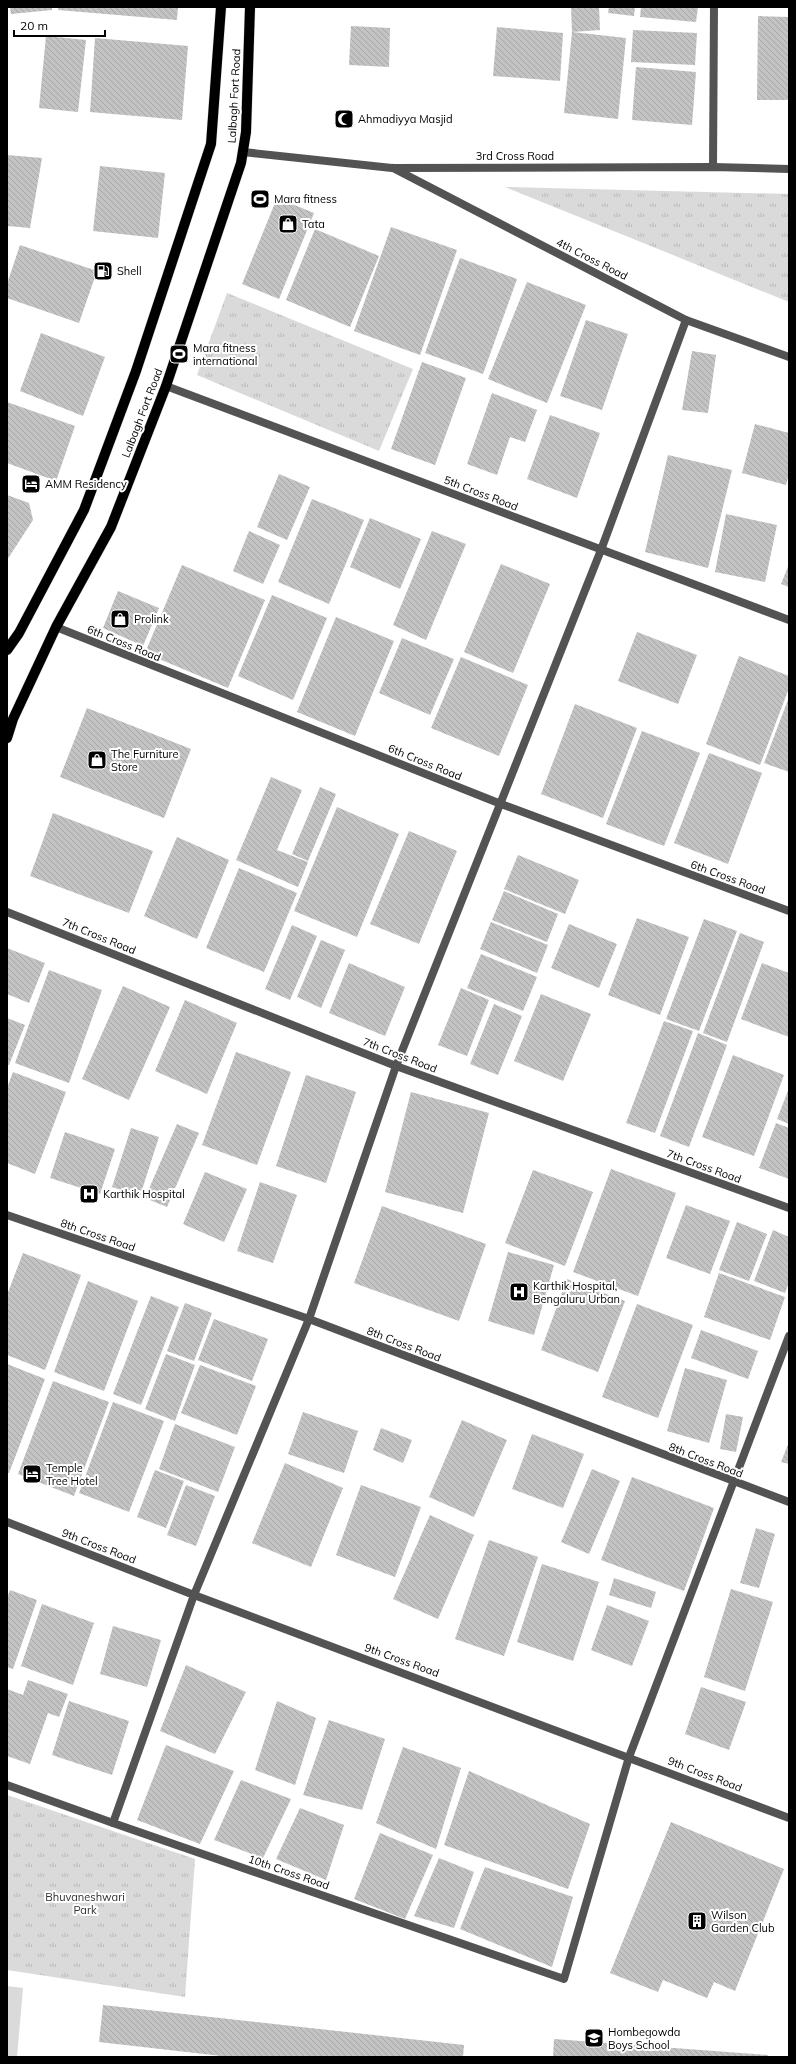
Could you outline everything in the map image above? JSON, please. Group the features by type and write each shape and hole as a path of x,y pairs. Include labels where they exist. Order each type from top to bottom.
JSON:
{"main road":[{"name":"Lalbagh Fort Road","path":"7,650 19,633 84,510 136,371 211,144 221,7"},
{"name":"Lalbagh Fort Road","path":"7,738 12,719 56,627 111,526 166,386 241,163 246,132 250,7"},
{"path":"7,636 19,633"}],"street":[{"path":"713,167 714,7"},
{"name":"3rd Cross Road","path":"243,152 392,168 713,167 789,169"},
{"name":"4th Cross Road","path":"392,168 686,320 789,357"},
{"path":"113,1823 194,1595 309,1319 396,1066 601,550 686,320"},
{"name":"5th Cross Road","path":"166,386 789,620"},
{"name":"6th Cross Road","path":"56,627 501,804 789,911"},
{"name":"7th Cross Road","path":"7,912 396,1066 789,1208"},
{"name":"8th Cross Road","path":"7,1215 309,1319 734,1483 789,1502"},
{"path":"629,1757 789,1336"},
{"name":"9th Cross Road","path":"7,1522 194,1595 789,1818"},
{"name":"10th Cross Road","path":"7,1785 564,1979 629,1757"}],"green space":[{"path":"505,187 789,194 789,302"},
{"path":"227,293 413,369 379,451 197,375"},
{"name":"Bhuvaneshwari Park","path":"7,1795 195,1859 185,1997 7,1970"},
{"path":"7,1986 23,1988 17,2057 7,2057"}],"building":[{"path":"10,7 52,7 52,10 11,14"},
{"path":"58,7 178,7 177,20 58,10"},
{"path":"571,7 599,7 600,30 572,32"},
{"path":"609,7 635,7 634,16 608,13"},
{"path":"641,7 698,7 696,22 640,17"},
{"path":"758,16 789,17 789,100 757,100"},
{"path":"351,26 390,28 389,67 349,65"},
{"path":"497,27 563,33 560,81 493,76"},
{"path":"633,30 697,33 695,65 631,62"},
{"path":"572,32 626,38 618,119 564,113"},
{"path":"46,36 86,40 78,112 39,108"},
{"path":"95,38 188,46 182,120 90,112"},
{"path":"636,67 696,72 692,125 632,120"},
{"path":"7,155 42,158 30,228 7,226"},
{"path":"100,166 165,173 158,238 93,231"},
{"path":"277,198 314,213 279,299 242,284"},
{"path":"391,227 457,250 420,355 354,331"},
{"path":"315,229 379,256 350,327 286,300"},
{"path":"20,245 97,271 79,323 7,298 7,284"},
{"path":"460,258 517,279 483,374 425,353"},
{"path":"527,282 586,305 547,403 488,379"},
{"path":"586,320 628,334 602,410 560,396"},
{"path":"41,333 105,357 83,416 20,391"},
{"path":"692,351 716,355 708,413 682,410"},
{"path":"422,362 466,378 435,465 391,449"},
{"path":"492,393 537,410 525,442 510,437 497,475 467,464"},
{"path":"7,402 75,426 56,481 7,463"},
{"path":"550,415 600,433 577,498 527,479"},
{"path":"755,424 789,433 789,474 786,485 742,473"},
{"path":"668,455 732,470 708,568 645,552"},
{"path":"279,474 310,487 287,540 257,527"},
{"path":"7,495 29,503 33,520 7,560"},
{"path":"312,499 364,520 329,604 278,582"},
{"path":"726,514 777,525 765,582 715,572"},
{"path":"370,518 421,539 400,589 350,567"},
{"path":"249,531 280,545 263,584 233,571"},
{"path":"432,531 466,544 426,640 393,625"},
{"path":"501,564 550,584 513,673 464,652"},
{"path":"789,564 789,587 781,584"},
{"path":"182,565 265,600 228,688 145,653"},
{"path":"118,591 159,608 143,646 103,628"},
{"path":"272,595 327,618 293,700 238,676"},
{"path":"336,617 394,641 355,736 297,712"},
{"path":"637,632 697,655 678,704 618,681"},
{"path":"402,638 454,659 430,715 379,693"},
{"path":"739,656 789,676 789,688 760,765 706,744"},
{"path":"461,657 528,685 499,756 431,728"},
{"path":"789,697 789,772 764,763"},
{"path":"575,704 637,728 603,818 541,794"},
{"path":"87,708 191,749 164,818 60,777"},
{"path":"642,731 700,753 664,846 606,824"},
{"path":"709,753 762,773 728,864 674,843"},
{"path":"271,777 302,790 277,850 308,862 298,887 236,860"},
{"path":"320,787 336,794 308,861 292,854"},
{"path":"337,807 399,834 357,937 294,911"},
{"path":"53,813 153,851 129,913 30,876"},
{"path":"409,831 457,851 419,944 370,924"},
{"path":"177,837 229,860 197,939 144,916"},
{"path":"518,855 579,880 565,914 504,889"},
{"path":"239,868 297,893 264,972 206,948"},
{"path":"504,891 558,914 547,942 492,920"},
{"path":"637,918 689,937 660,1015 608,995"},
{"path":"704,919 737,931 699,1031 666,1019"},
{"path":"491,922 548,945 537,973 480,949"},
{"path":"569,924 617,944 599,988 551,968"},
{"path":"292,925 317,936 290,1000 265,989"},
{"path":"740,933 764,942 727,1042 703,1033"},
{"path":"321,940 345,950 321,1008 297,997"},
{"path":"7,948 45,963 29,1003 7,994"},
{"path":"481,954 537,977 523,1011 467,988"},
{"path":"349,963 405,987 385,1036 329,1013"},
{"path":"762,963 789,973 789,1037 741,1019"},
{"path":"49,970 102,990 69,1083 15,1063"},
{"path":"123,986 170,1007 129,1100 82,1079"},
{"path":"461,988 489,1000 467,1056 438,1045"},
{"path":"541,994 591,1014 563,1081 514,1061"},
{"path":"185,1000 237,1023 207,1094 155,1071"},
{"path":"494,1004 522,1016 498,1075 470,1064"},
{"path":"7,1018 25,1025 9,1065 7,1064"},
{"path":"664,1021 693,1031 655,1133 626,1123"},
{"path":"698,1033 727,1045 689,1147 660,1136"},
{"path":"236,1052 291,1072 257,1165 202,1145"},
{"path":"733,1055 784,1075 754,1156 702,1137"},
{"path":"13,1072 66,1092 35,1174 7,1163 7,1088"},
{"path":"306,1075 356,1092 326,1183 276,1166"},
{"path":"789,1088 789,1124 777,1119"},
{"path":"411,1092 489,1113 463,1213 385,1192"},
{"path":"776,1123 789,1128 789,1179 759,1168"},
{"path":"177,1124 199,1133 167,1207 145,1198"},
{"path":"131,1128 159,1137 140,1196 112,1187"},
{"path":"65,1132 115,1149 100,1194 50,1178"},
{"path":"611,1169 676,1193 638,1296 573,1272"},
{"path":"533,1170 593,1192 565,1266 505,1243"},
{"path":"205,1172 247,1189 224,1242 183,1224"},
{"path":"260,1182 297,1195 273,1263 237,1251"},
{"path":"686,1205 730,1221 710,1274 666,1258"},
{"path":"382,1206 486,1244 459,1321 354,1283"},
{"path":"737,1222 767,1234 749,1281 719,1270"},
{"path":"773,1230 789,1237 789,1282 785,1293 754,1281"},
{"path":"508,1252 554,1265 534,1335 488,1321"},
{"path":"23,1253 81,1275 45,1370 7,1355 7,1295"},
{"path":"719,1273 785,1297 770,1340 704,1317"},
{"path":"567,1279 625,1301 598,1372 541,1350"},
{"path":"88,1281 138,1301 104,1391 54,1372"},
{"path":"151,1296 179,1307 141,1405 113,1394"},
{"path":"185,1303 212,1313 194,1361 167,1351"},
{"path":"637,1304 693,1325 658,1418 602,1397"},
{"path":"214,1319 268,1339 252,1381 198,1360"},
{"path":"701,1330 758,1351 748,1379 691,1358"},
{"path":"166,1354 195,1365 175,1421 145,1409"},
{"path":"7,1364 45,1379 9,1473 7,1472"},
{"path":"200,1365 256,1386 237,1435 181,1413"},
{"path":"685,1368 727,1380 709,1443 667,1431"},
{"path":"53,1381 109,1402 74,1496 18,1474"},
{"path":"113,1402 164,1421 129,1512 79,1493"},
{"path":"303,1412 358,1431 344,1473 288,1454"},
{"path":"726,1414 743,1417 736,1452 720,1449"},
{"path":"462,1420 507,1440 474,1517 429,1497"},
{"path":"175,1424 235,1447 218,1492 159,1469"},
{"path":"381,1428 412,1440 403,1463 373,1450"},
{"path":"532,1434 584,1454 563,1508 512,1489"},
{"path":"789,1442 789,1464 781,1462"},
{"path":"285,1463 343,1488 311,1567 252,1543"},
{"path":"592,1469 620,1481 589,1554 561,1542"},
{"path":"155,1470 184,1481 166,1528 137,1517"},
{"path":"632,1477 714,1508 684,1591 601,1560"},
{"path":"186,1485 215,1496 196,1546 167,1535"},
{"path":"361,1485 421,1507 395,1577 336,1555"},
{"path":"430,1515 474,1535 438,1619 393,1599"},
{"path":"756,1528 775,1534 759,1588 740,1583"},
{"path":"489,1540 538,1557 504,1656 455,1639"},
{"path":"542,1564 599,1582 573,1661 517,1642"},
{"path":"614,1578 656,1592 651,1608 609,1595"},
{"path":"731,1589 773,1602 745,1691 704,1677"},
{"path":"10,1590 37,1600 13,1669 7,1667 7,1598"},
{"path":"42,1604 94,1623 73,1685 21,1666"},
{"path":"607,1605 649,1621 632,1666 591,1650"},
{"path":"113,1626 161,1640 147,1687 100,1674"},
{"path":"186,1665 246,1692 215,1754 160,1731"},
{"path":"28,1680 68,1694 59,1717 48,1713 30,1764 7,1756 7,1689 23,1695"},
{"path":"701,1687 746,1702 729,1750 685,1734"},
{"path":"69,1701 129,1721 112,1775 52,1755"},
{"path":"277,1701 316,1718 295,1785 255,1770"},
{"path":"329,1720 385,1739 362,1810 303,1795"},
{"path":"166,1745 234,1771 200,1844 137,1820"},
{"path":"403,1747 461,1768 436,1849 376,1823"},
{"path":"469,1771 590,1824 568,1889 444,1845"},
{"path":"241,1780 291,1799 263,1858 214,1840"},
{"path":"300,1808 344,1825 326,1880 276,1859"},
{"name":"Wilson Garden Club","path":"671,1822 784,1869 735,1991 714,1982 707,1998 663,1980 658,1992 610,1973"},
{"path":"380,1833 433,1855 405,1919 354,1899"},
{"path":"439,1858 474,1872 454,1928 414,1916"},
{"path":"485,1867 573,1897 552,1967 460,1929"},
{"path":"103,2005 464,2045 463,2057 230,2057 99,2042"},
{"path":"554,2039 768,2055 768,2057 553,2057"}],"place":[{"name":"Ahmadiyya Masjid","path":"344,119"},
{"name":"Mara fitness","path":"260,199"},
{"name":"Tata","path":"288,224"},
{"name":"Shell","path":"103,271"},
{"name":"Mara fitness international","path":"179,354"},
{"name":"AMM Residency","path":"31,484"},
{"name":"Prolink","path":"120,619"},
{"name":"The Furniture Store","path":"97,760"},
{"name":"Karthik Hospital","path":"89,1194"},
{"name":"Karthik Hospital, Bengaluru Urban","path":"519,1292"},
{"name":"Temple Tree Hotel","path":"32,1474"},
{"name":"Wilson Garden Club","path":"697,1921"},
{"name":"Hombegowda Boys School","path":"594,2038"}]}
